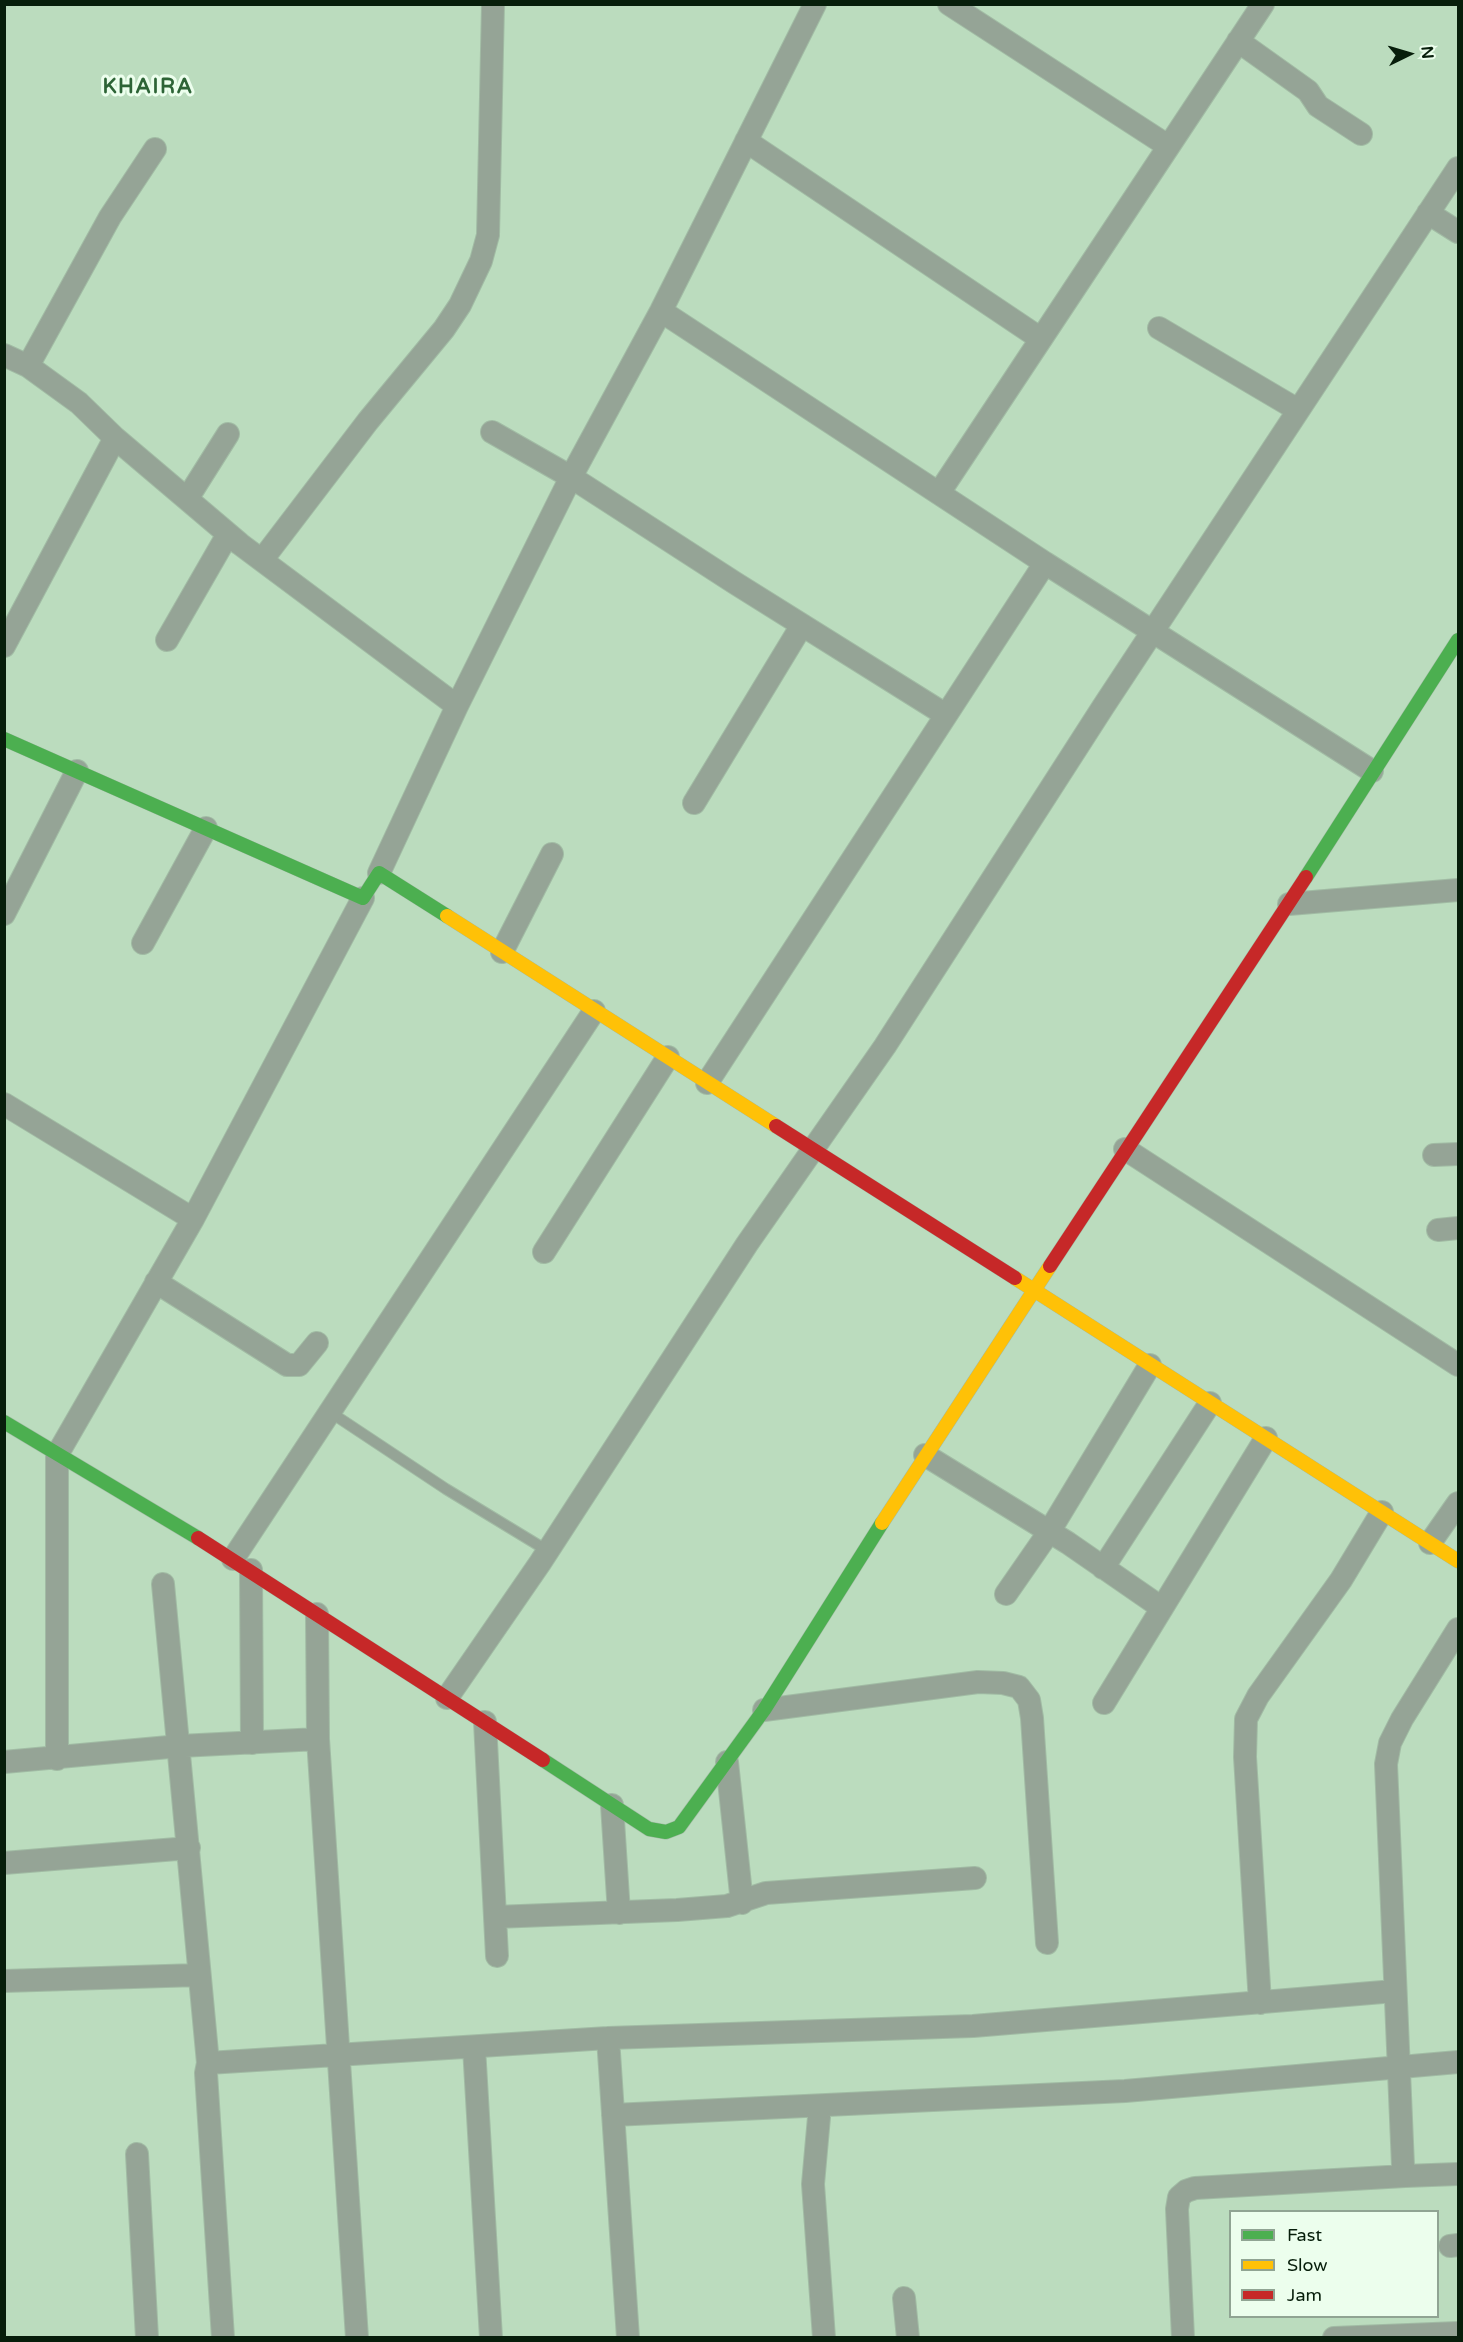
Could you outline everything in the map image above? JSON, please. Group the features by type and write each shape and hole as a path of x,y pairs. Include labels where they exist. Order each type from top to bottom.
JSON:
{"street":[{"path":"262,560 368,421 444,329 460,304 481,261 489,235 493,4"},
{"path":"57,1759 57,1455 193,1219 363,898 379,873 457,706 571,477 661,311 815,4"},
{"path":"950,4 1168,146"},
{"path":"939,493 1263,4"},
{"path":"1238,41 1305,88 1318,106 1360,134"},
{"path":"746,141 1041,339"},
{"path":"28,366 110,217 155,149"},
{"path":"447,1698 548,1551 747,1244 814,1150 1458,168"},
{"path":"1428,213 1458,232"},
{"path":"661,311 1045,563 1372,771"},
{"path":"1159,328 1298,410"},
{"path":"4,355 28,366 79,403 115,438 228,534 457,706"},
{"path":"492,432 571,477 946,715"},
{"path":"187,499 228,434"},
{"path":"4,646 115,438"},
{"path":"167,640 228,534"},
{"path":"707,1083 1045,563"},
{"path":"694,803 802,625"},
{"path":"4,1422 242,1564 650,1829 666,1832 679,1827 764,1710 1032,1290 1289,904 1372,771 1458,640"},
{"path":"4,739 363,898"},
{"path":"4,914 77,771"},
{"path":"143,943 206,828"},
{"path":"502,952 552,854"},
{"path":"379,873 1458,1561"},
{"path":"1289,904 1458,890"},
{"path":"252,1743 242,1564 330,1412 594,1011"},
{"path":"544,1252 668,1057"},
{"path":"4,1104 193,1219"},
{"path":"1125,1149 1458,1365"},
{"path":"1434,1155 1458,1154"},
{"path":"156,1282 287,1365 299,1365 317,1343"},
{"path":"1006,1594 1049,1532 1150,1365"},
{"path":"1103,1568 1210,1403"},
{"path":"1104,1703 1266,1438"},
{"path":"925,1455 1049,1532 1162,1608"},
{"path":"1430,1543 1458,1503"},
{"path":"1260,2003 1245,1757 1246,1719 1258,1696 1341,1580 1382,1512"},
{"path":"163,1584 208,2063 206,2073 223,2337"},
{"path":"317,1614 318,1739 357,2337"},
{"path":"1405,2176 1386,1764 1390,1743 1402,1719 1458,1629"},
{"path":"764,1710 978,1682 1003,1683 1019,1687 1029,1700 1032,1718 1047,1943"},
{"path":"485,1722 497,1956"},
{"path":"4,1762 57,1759 180,1746 318,1739"},
{"path":"727,1762 742,1903"},
{"path":"612,1805 619,1913"},
{"path":"4,1863 189,1848"},
{"path":"495,1917 687,1910 742,1903 766,1893 975,1878"},
{"path":"4,1981 198,1975"},
{"path":"208,2063 338,2053 608,2038 973,2026 1395,1991"},
{"path":"608,2038 628,2337"},
{"path":"474,2047 491,2337"},
{"path":"613,2115 1125,2091 1400,2069 1458,2062"},
{"path":"820,2106 813,2184 824,2337"},
{"path":"136,2154 147,2337"},
{"path":"1184,2337 1177,2209 1179,2197 1186,2191 1195,2188 1458,2174"},
{"path":"904,2298 908,2337"},
{"path":"1334,2337 1458,2333"}],"lane":[{"path":"330,1412 446,1489 548,1551"}],"traffic: fast":[{"path":"1306,877 1458,640"},
{"path":"4,739 363,898 379,873 447,916"},
{"path":"4,1422 198,1538"},
{"path":"543,1760 649,1829 666,1832 679,1827 764,1710 882,1523"}],"traffic: slow":[{"path":"447,916 776,1126"},
{"path":"882,1523 1050,1266"},
{"path":"1015,1278 1458,1561"}],"traffic: jam":[{"path":"1050,1266 1306,877"},
{"path":"776,1126 1015,1278"},
{"path":"198,1538 543,1760"}],"district":[{"name":"KHAIRA","path":"148,87"}]}
